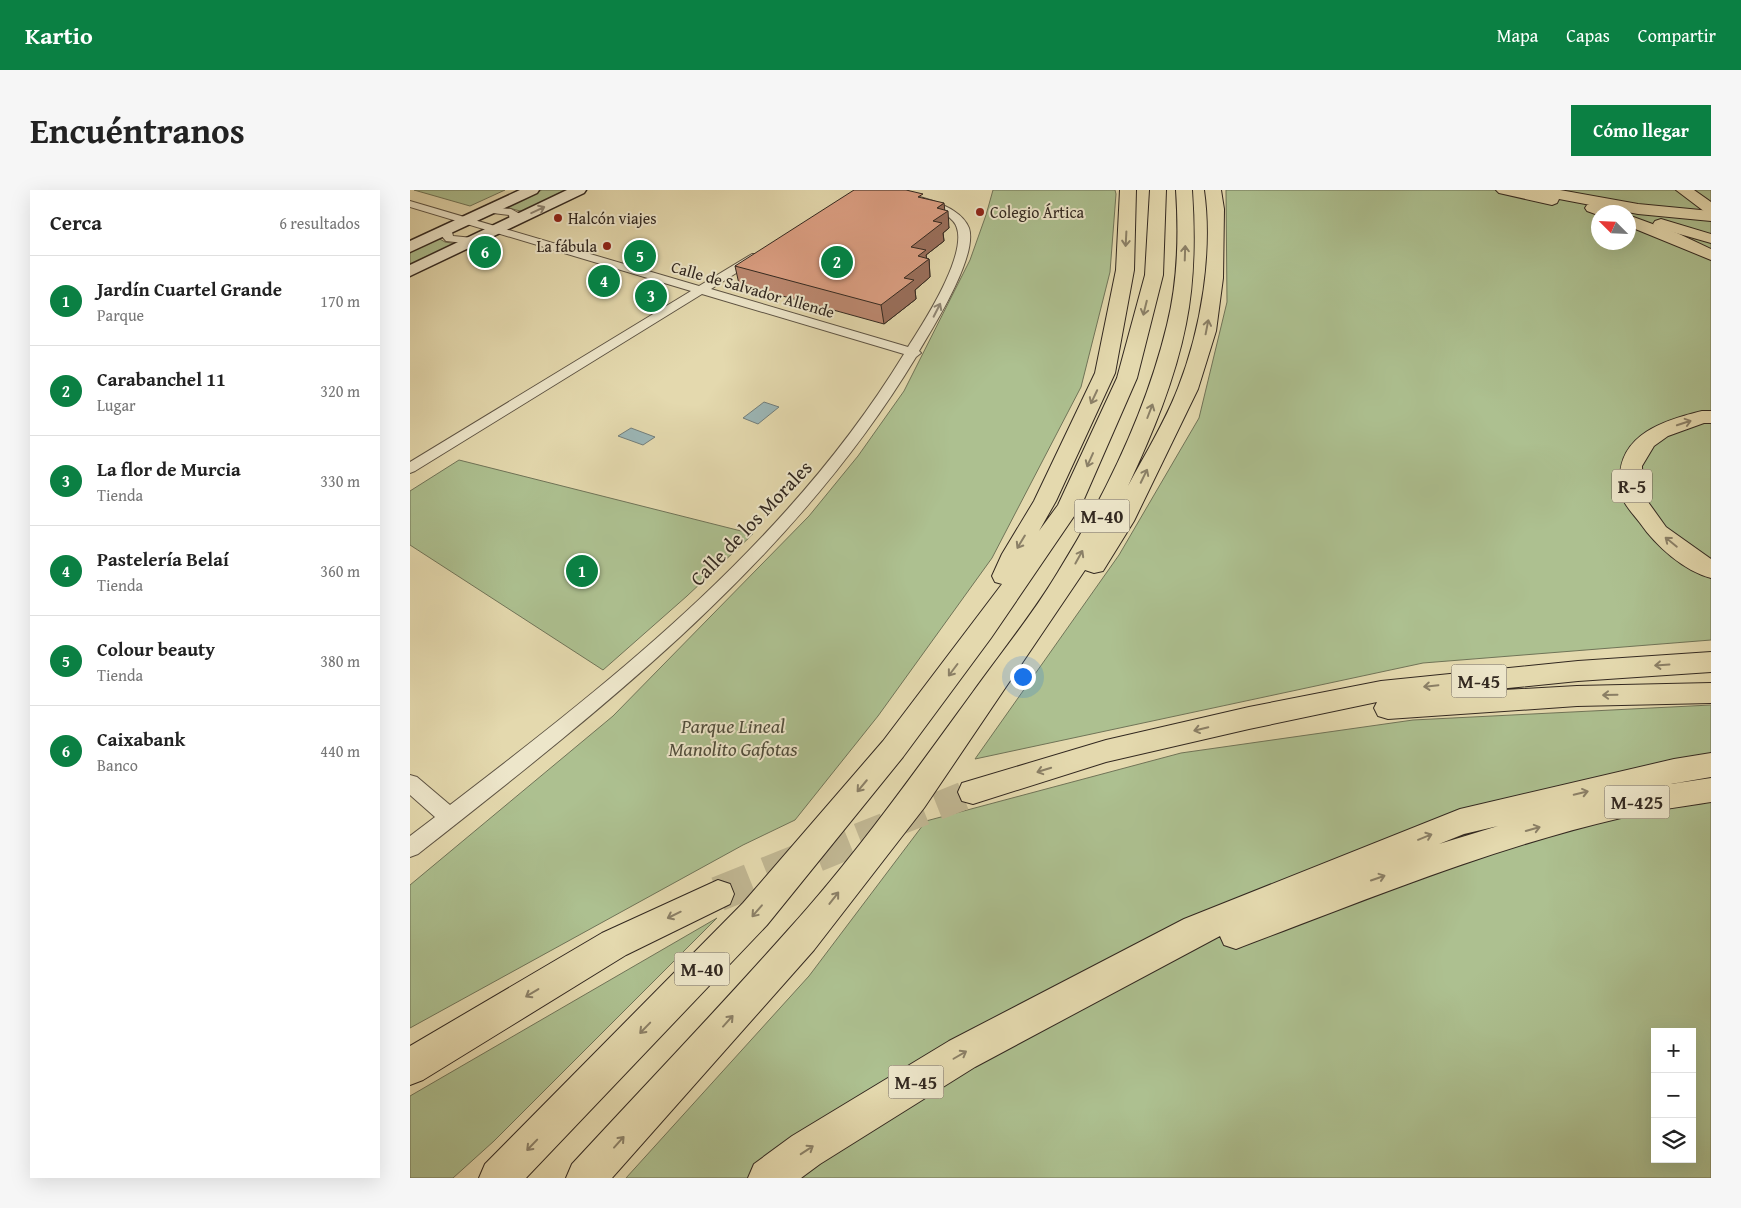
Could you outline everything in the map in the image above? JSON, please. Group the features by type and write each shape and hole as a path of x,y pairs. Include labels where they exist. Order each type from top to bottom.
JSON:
{"main road":[{"path":"982,631 1014,554 1046,501 1105,373 1125,270 1128,190"},
{"name":"M-40","path":"499,1178 755,914 893,749 982,631 1069,506 1127,378 1154,275 1158,190"},
{"name":"M-40","path":"586,1178 802,939 913,799 1067,579 1103,514 1137,444 1161,380 1177,324 1184,277 1186,223 1184,190"},
{"path":"913,799 970,744 1091,570 1122,521 1188,389 1207,331 1214,278 1216,209 1213,190"},
{"path":"1504,190 1591,208"},
{"path":"1535,190 1638,209 1711,216"},
{"path":"1686,192 1711,209"},
{"path":"1636,221 1672,236 1710,245"},
{"path":"1710,245 1706,232 1707,224 1711,221"},
{"name":"R-5","path":"1711,417 1702,417 1660,431 1645,442 1631,466 1632,495 1658,532 1693,560 1711,570"},
{"name":"M-45","path":"973,792 1106,751 1249,718 1381,691 1578,671 1711,662"},
{"name":"M-45","path":"1249,718 1577,696 1711,693"},
{"name":"M-45","path":"768,1178 806,1150 962,1054 1196,930 1460,822 1674,771 1711,765"},
{"name":"M-425","path":"1564,820 1622,805 1711,790"},
{"path":"1071,995 1229,937 1356,886 1469,847 1564,820 1616,816 1711,801"},
{"path":"410,1067 614,944 718,894"}],"street":[{"path":"410,247 532,190"},
{"path":"410,271 579,190"},
{"name":"Calle de los Morales","path":"410,848 531,754 660,646 769,540 816,490 854,442 914,353 950,282 962,252 963,228 950,213 936,206 874,190"},
{"name":"Calle de Salvador Allende","path":"410,204 914,353"},
{"path":"489,210 512,212 515,214 515,221"},
{"path":"447,230 446,234 450,239 473,241"},
{"path":"410,468 767,249"},
{"path":"410,783 449,818"}],"green space":[{"path":"414,190 505,190 470,206"},
{"path":"542,190 569,190 524,212 505,207"},
{"name":"Parque Lineal Manolito Gafotas","path":"993,190 1115,190 1116,194 1110,272 1081,387 992,558 878,716 795,820 743,845 410,1028 410,885 613,716 809,516 858,456 904,391 970,260"},
{"path":"1226,190 1711,190 1711,640 1423,663 975,759 1119,555 1199,418 1227,302"},
{"path":"438,238 445,242 457,244 410,266 410,252"},
{"path":"459,460 753,534 687,596 603,670 410,545 410,491"},
{"path":"1711,705 1711,1178 626,1178 809,976 926,821 1181,753 1413,720"},
{"path":"717,918 494,1141 453,1178 410,1178 410,1096"}],"water":[{"path":"764,402 779,407 758,424 743,418"},
{"path":"631,428 655,437 643,445 618,436"}],"building":[{"path":"854,190 906,190 923,194 918,197 944,203 937,208 948,211 933,221 942,223 911,247 926,250 918,256 929,259 904,278 914,280 881,305 735,266"}],"tunnel":[{"path":"859,837 973,792"},
{"path":"718,894 862,836"}],"place":[{"name":"Colegio Ártica","path":"980,212"},
{"name":"Halcón viajes","path":"558,218"},
{"name":"La fábula","path":"607,246"},
{"name":"Caixabank","path":"485,252"},
{"name":"Colour beauty","path":"640,256"},
{"name":"Carabanchel 11","path":"837,262"},
{"name":"Pastelería Belaí","path":"604,281"},
{"name":"La flor de Murcia","path":"651,296"},
{"name":"Jardín Cuartel Grande","path":"582,571"}]}
